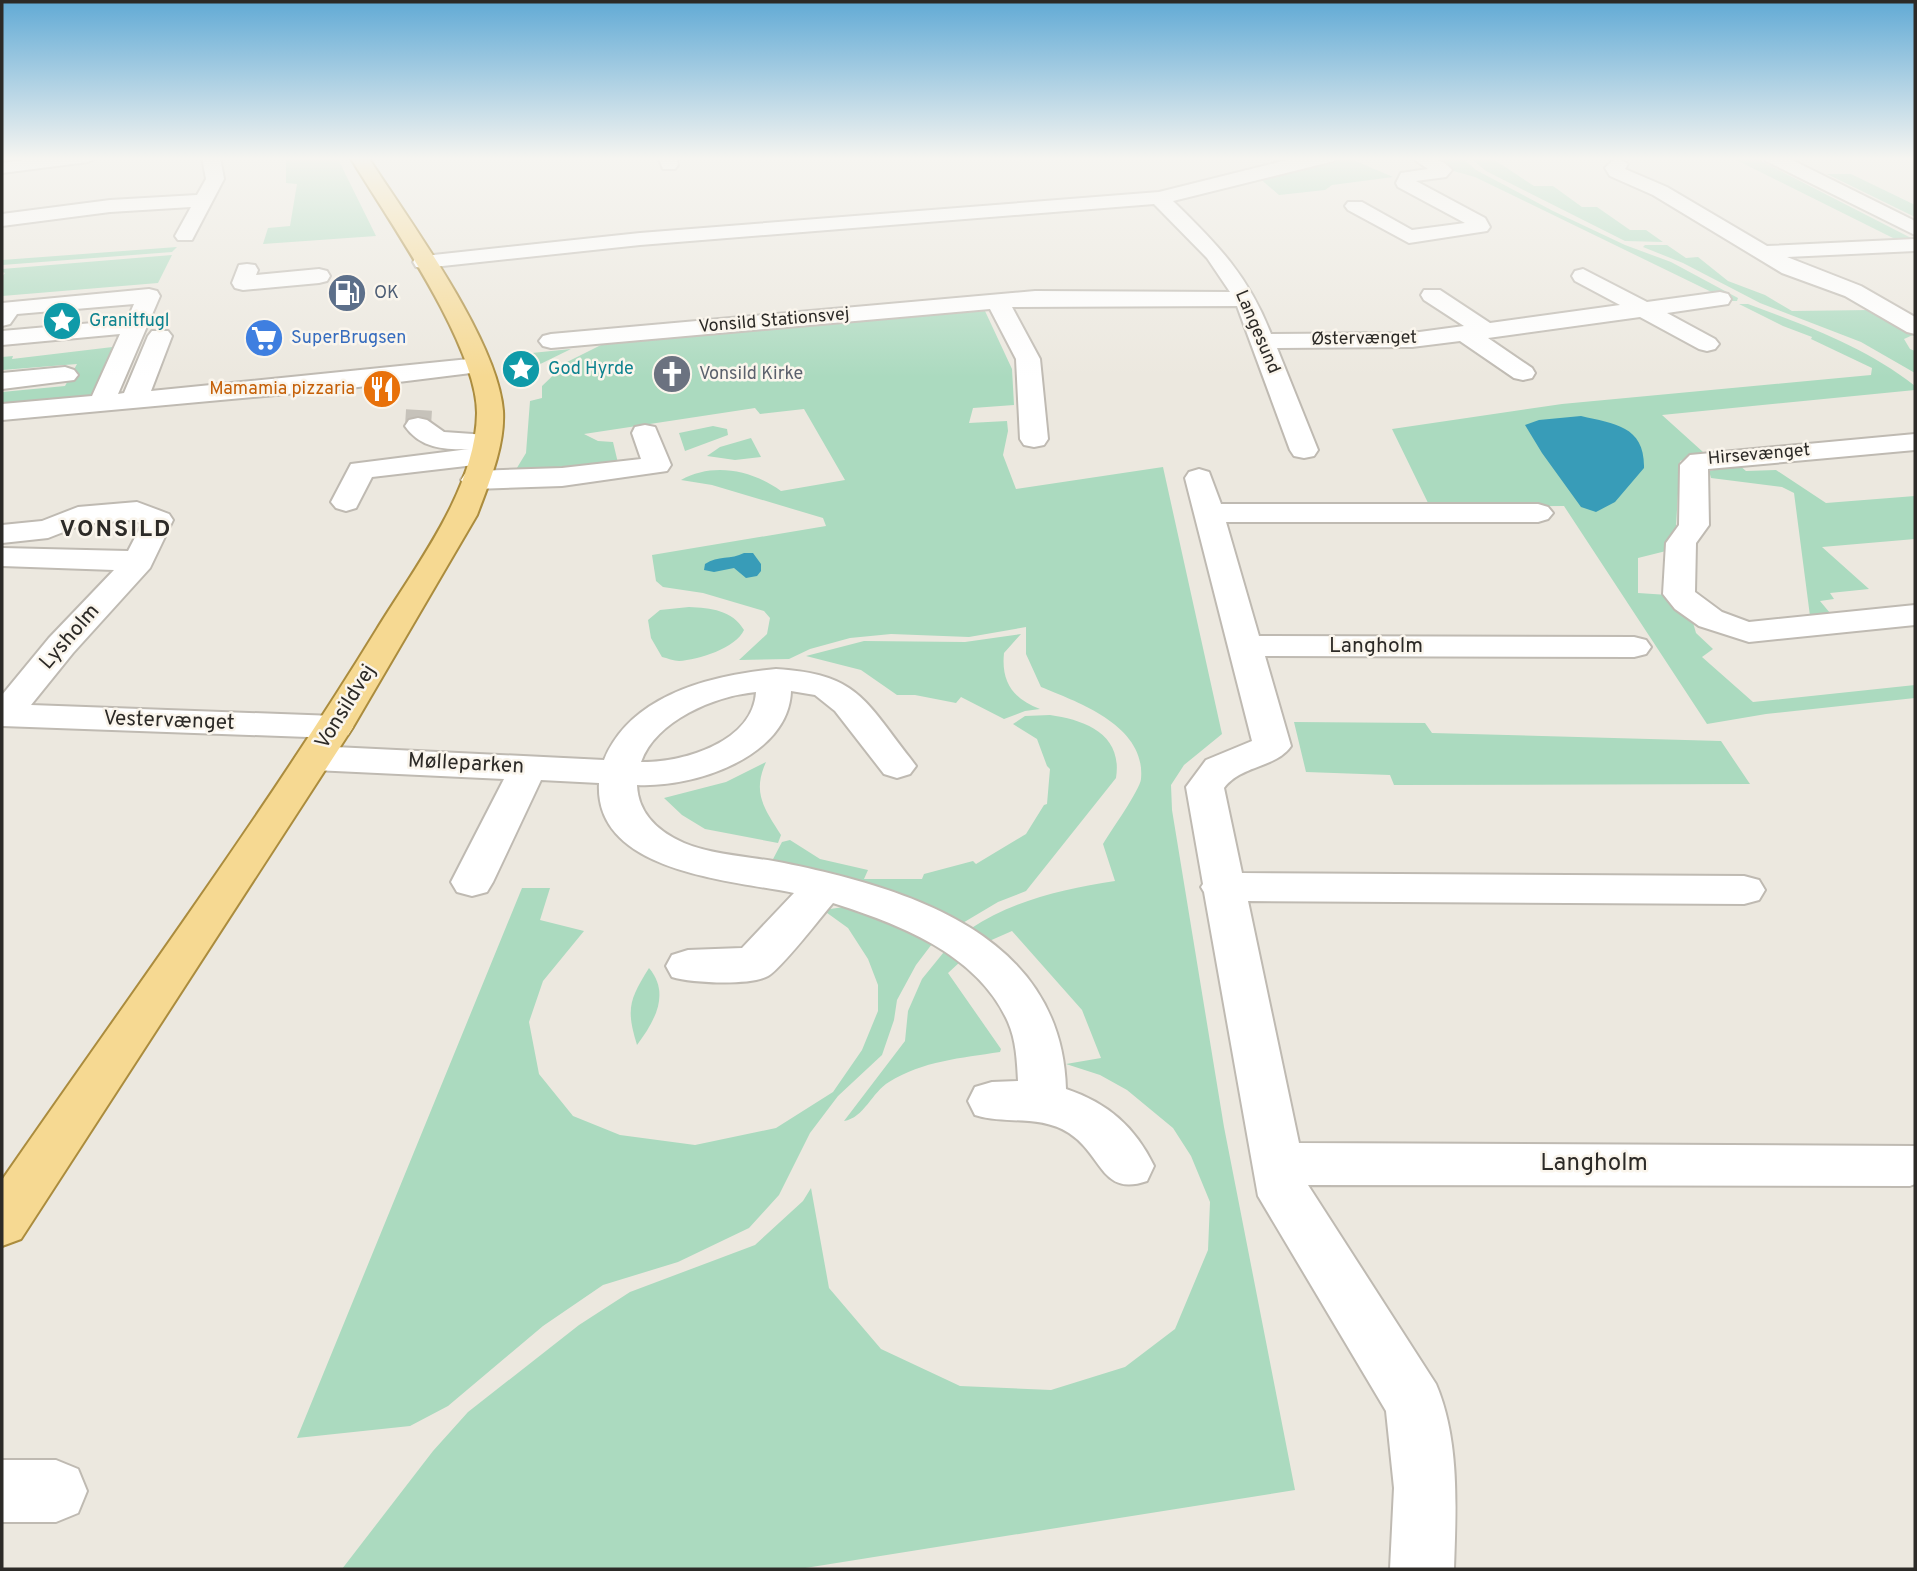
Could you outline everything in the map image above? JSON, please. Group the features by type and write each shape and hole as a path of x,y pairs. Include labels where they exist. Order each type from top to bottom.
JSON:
{"main road":[{"name":"Vonsildvej","path":"2,1223 325,742 462,515 482,459 490,412 483,376 468,338 404,230"}],"street":[{"path":"185,236 188,230"},
{"path":"424,262 638,234 691,230"},
{"name":"Langesund","path":"1191,230 1215,254 1246,299 1304,450"},
{"path":"1397,230 1409,237 1462,230"},
{"path":"1726,230 1790,268 1853,291 1915,327"},
{"path":"1763,252 1915,245"},
{"path":"247,270 243,283 319,276"},
{"path":"1583,276 1707,344"},
{"path":"1432,295 1523,373"},
{"path":"2,319 10,307 149,296 101,404"},
{"name":"Vonsild Stationsvej","path":"551,341 1035,298 1246,299"},
{"name":"Østervænget","path":"1262,341 1382,341 1476,333 1720,299"},
{"path":"998,301 1028,359 1034,439"},
{"path":"2,338 136,326"},
{"path":"134,401 160,335"},
{"path":"2,412 420,372 483,376"},
{"path":"420,372 422,397 418,418 425,435 482,459 562,477 657,465 645,433"},
{"path":"2,381 65,375"},
{"path":"448,393 483,376"},
{"name":"Hirsevænget","path":"1915,442 1700,461 1694,465 1694,525 1681,543 1679,594 1693,610 1724,626 1749,632 1915,615"},
{"path":"346,502 360,470 482,459"},
{"path":"1422,1569 1425,1488 1415,1404 1284,1196 1277,1164 1205,787 1219,768 1272,746 1204,495 1538,513"},
{"name":"Lysholm","path":"2,534 48,529 78,516 137,511 158,520 151,543 139,561 68,638 3,715"},
{"path":"2,557 139,561"},
{"name":"Langholm","path":"1244,646 1634,647"},
{"path":"897,766 855,711 830,690 810,681 774,680 713,691 661,715 640,733 625,752 618,774 618,797 628,820 648,840 677,856 764,872 824,887 890,906 950,932 989,963 1009,986 1031,1021 1042,1057 1042,1101"},
{"name":"Mølleparken","path":"325,742 528,768 618,774 666,772 723,755 750,738 768,719 776,699 774,680"},
{"name":"Vestervænget","path":"3,715 325,742"},
{"path":"472,882 528,768"},
{"path":"688,966 754,964 824,887"},
{"path":"1222,887 1744,890"},
{"path":"992,1101 1042,1101 1070,1109 1095,1123 1115,1142 1129,1166"},
{"name":"Langholm","path":"1277,1164 1910,1165"}],"green space":[{"path":"267,230 373,230 376,236 263,244"},
{"path":"1585,230 1594,230 1671,262 1738,298 1737,301 1730,301"},
{"path":"1604,230 1646,230 1663,242 1625,241"},
{"path":"1878,230 1896,230 1913,239 1895,239"},
{"path":"1667,245 1686,258 1698,257 1728,281 1765,295 1792,311 1871,310 1915,334 1904,339 1910,349 1915,351 1915,373 1861,342 1760,303 1683,263 1643,247"},
{"path":"177,247 172,252 2,265 2,260"},
{"path":"172,255 158,283 2,296 2,277 5,273 2,269"},
{"path":"1739,304 1748,304 1856,349 1896,372 1915,386 1915,390 1662,415 1703,452 1680,461 1676,526 1666,551 1638,558 1638,593 1668,595 1692,619 1696,633 1713,649 1702,657 1753,702 1915,685 1915,698 1766,714 1707,724 1564,506 1430,507 1392,429 1562,404 1871,375 1872,368"},
{"path":"985,311 1012,369 1014,405 973,408 969,423 1007,421 1008,431 1003,455 1016,489 1163,467 1222,734 1184,765 1171,785 1172,810 1224,1127 1295,1490 799,1569 342,1569 433,1451 468,1412 579,1325 630,1292 755,1245 803,1201 811,1188 829,1288 881,1349 960,1386 1051,1390 1125,1367 1175,1329 1208,1250 1210,1202 1191,1156 1173,1128 1127,1090 1100,1075 1066,1064 1101,1058 1082,1010 1012,931 987,942 970,929 1004,910 1040,897 1115,881 1103,844 1141,779 1140,760 1133,745 1108,719 1041,687 1026,654 1026,627 969,637 891,634 850,638 810,649 789,659 739,660 767,634 770,618 764,611 703,593 663,587 656,581 652,555 826,526 823,518 712,485 681,480 706,471 732,471 758,478 781,491 845,480 804,409 760,414 755,408 584,434 598,441 613,442 618,463 512,476 526,453 530,401 542,398 542,386 567,362 609,341"},
{"path":"121,346 97,398 2,404 2,392 65,386 77,364 2,370 2,357 13,356 12,359"},
{"path":"571,349 526,371 512,355"},
{"path":"713,426 727,429 728,435 685,451 679,433"},
{"path":"751,438 761,457 735,460 707,456 720,447"},
{"path":"1739,465 1746,471 1776,470 1826,503 1915,496 1915,539 1822,547 1869,589 1830,593 1834,599 1820,601 1830,613 1810,616 1794,493 1782,487 1711,478 1709,471"},
{"path":"689,607 713,609 727,614 744,630 733,642 706,655 679,661 662,657 651,638 648,620 660,610"},
{"path":"1021,634 1004,653 1007,681 1016,695 1040,709 1004,719 961,697 956,703 915,695 897,695 861,670 806,656 864,641 965,642"},
{"path":"1050,715 1076,721 1099,732 1114,750 1116,778 1026,891 998,902 961,924 875,889 772,861 782,842 790,840 820,859 868,870 864,879 922,879 924,874 973,861 976,864 1026,834 1047,804 1050,769 1037,739 1013,724 1025,716"},
{"path":"1294,722 1425,723 1432,733 1721,741 1750,784 1394,785 1390,775 1306,772"},
{"path":"766,762 760,792 765,808 781,835 778,843 705,829 682,815 664,798 726,782"},
{"path":"522,888 550,888 540,920 584,931 543,981 529,1022 539,1074 573,1116 620,1135 695,1145 776,1128 833,1092 862,1050 878,1011 878,985 868,959 848,928 823,910 858,905 935,940 916,965 897,1000 894,1020 882,1055 838,1096 810,1133 779,1195 749,1228 678,1262 603,1285 543,1326 448,1406 410,1426 297,1438"},
{"path":"948,947 961,961 948,973 1001,1049 1000,1052 943,1061 915,1069 883,1086 863,1110 844,1121 905,1041 908,1011 922,979"},
{"path":"649,968 659,988 658,1008 637,1045 631,1022 631,1005"}],"water":[{"path":"1581,416 1626,429 1639,443 1643,454 1644,468 1615,502 1596,512 1581,507 1525,425 1539,420"},
{"path":"753,553 761,564 761,571 757,576 746,578 734,568 714,572 704,570 705,564 710,561"}],"tunnel":[{"path":"418,426 419,410"}],"place":[{"name":"OK","path":"347,293"},
{"name":"Granitfugl","path":"62,321"},
{"name":"SuperBrugsen","path":"264,338"},
{"name":"God Hyrde","path":"521,369"},
{"name":"Vonsild Kirke","path":"672,374"},
{"name":"Mamamia pizzaria","path":"382,389"}],"district":[{"name":"VONSILD","path":"116,530"}]}
